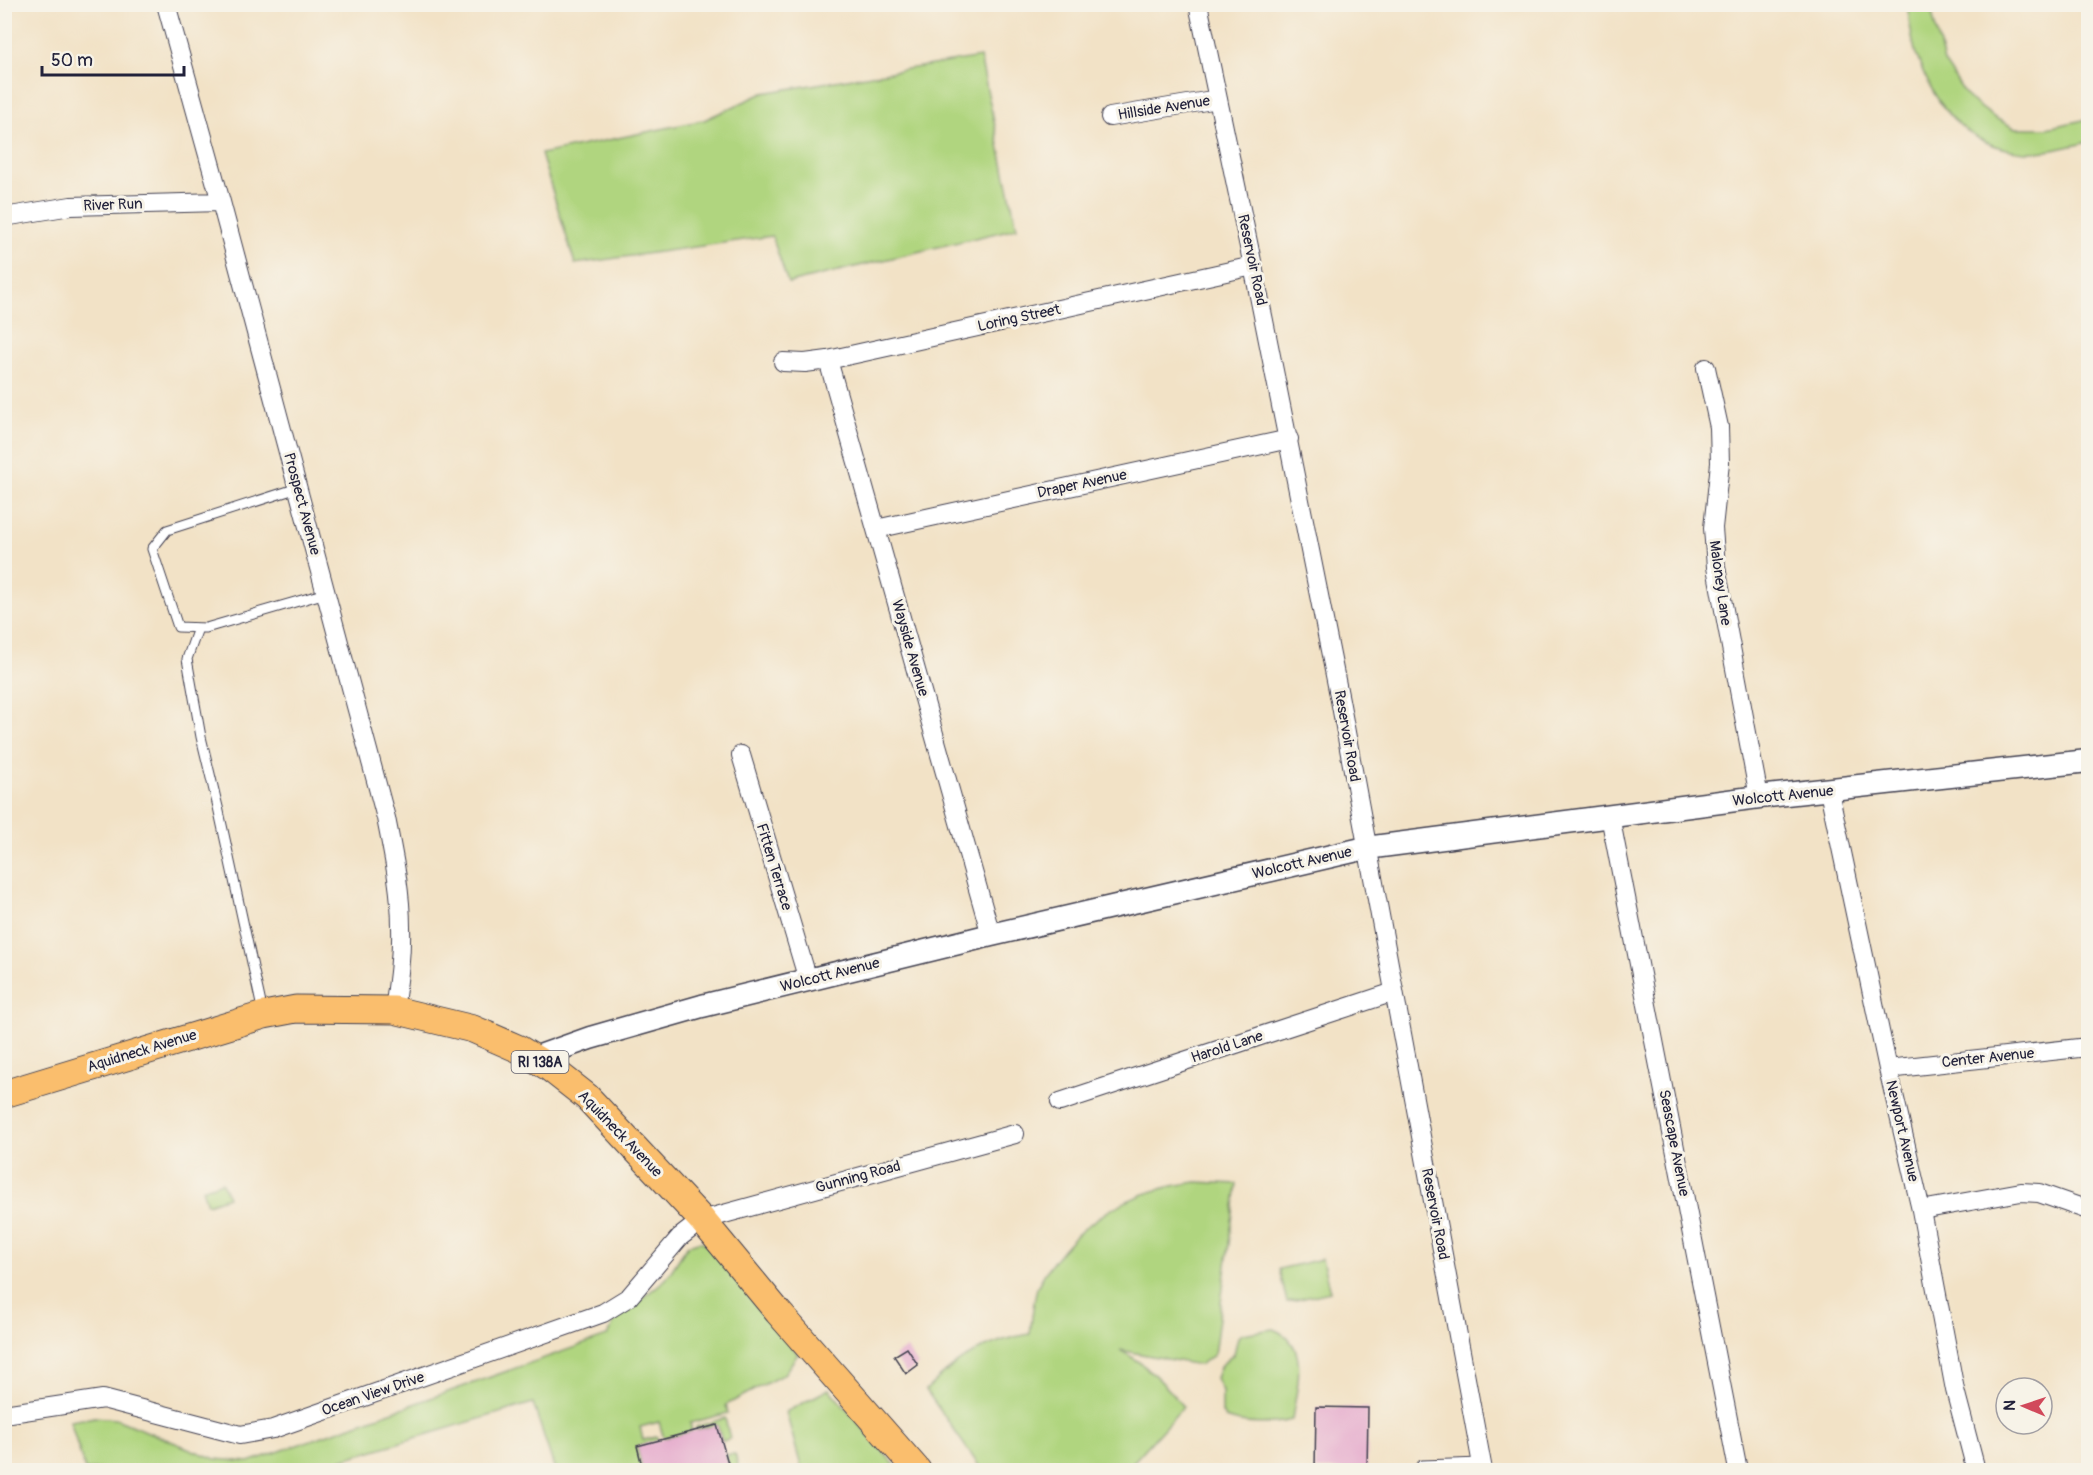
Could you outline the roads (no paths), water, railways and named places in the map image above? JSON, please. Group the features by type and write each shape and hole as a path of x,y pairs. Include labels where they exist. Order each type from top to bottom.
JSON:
{"main road":[{"name":"Aquidneck Avenue","path":"4,1094 264,1015 296,1009 394,1010 473,1029 519,1049 587,1096 702,1220 778,1312 917,1470"}],"street":[{"name":"Prospect Avenue","path":"166,4 386,818 393,853 402,927 394,1010"},
{"name":"Reservoir Road","path":"1198,4 1289,439 1340,700 1483,1467"},
{"name":"Hillside Avenue","path":"1110,117 1218,99"},
{"name":"River Run","path":"4,217 71,206 221,202"},
{"name":"Loring Street","path":"783,362 805,363 828,360 1253,266"},
{"name":"Wayside Avenue","path":"828,360 991,935"},
{"name":"Maloney Lane","path":"1706,368 1719,427 1720,463 1713,528 1716,567 1759,797"},
{"name":"Draper Avenue","path":"876,529 1289,439"},
{"name":"Fitten Terrace","path":"741,755 808,980"},
{"name":"Wolcott Avenue","path":"534,1059 590,1038 702,1006 991,935 1366,848 1759,797 2088,762"},
{"name":"Newport Avenue","path":"1829,791 1888,1069 1921,1210 1955,1390 1976,1470"},
{"name":"Seascape Avenue","path":"1611,816 1738,1470"},
{"name":"Harold Lane","path":"1060,1102 1394,992"},
{"name":"Center Avenue","path":"1888,1069 2088,1047"},
{"name":"Gunning Road","path":"702,1220 1015,1134"},
{"path":"1921,1210 2021,1192 2040,1192 2088,1210"},
{"name":"Ocean View Drive","path":"4,1414 103,1400 240,1435 273,1429 603,1313 629,1297 680,1237 702,1220"}],"lane":[{"path":"298,488 168,530 152,549 178,627 206,628 326,593"},
{"path":"198,628 187,659 201,737 264,1015"},
{"path":"1417,1470 1422,1465 1483,1467"}]}
